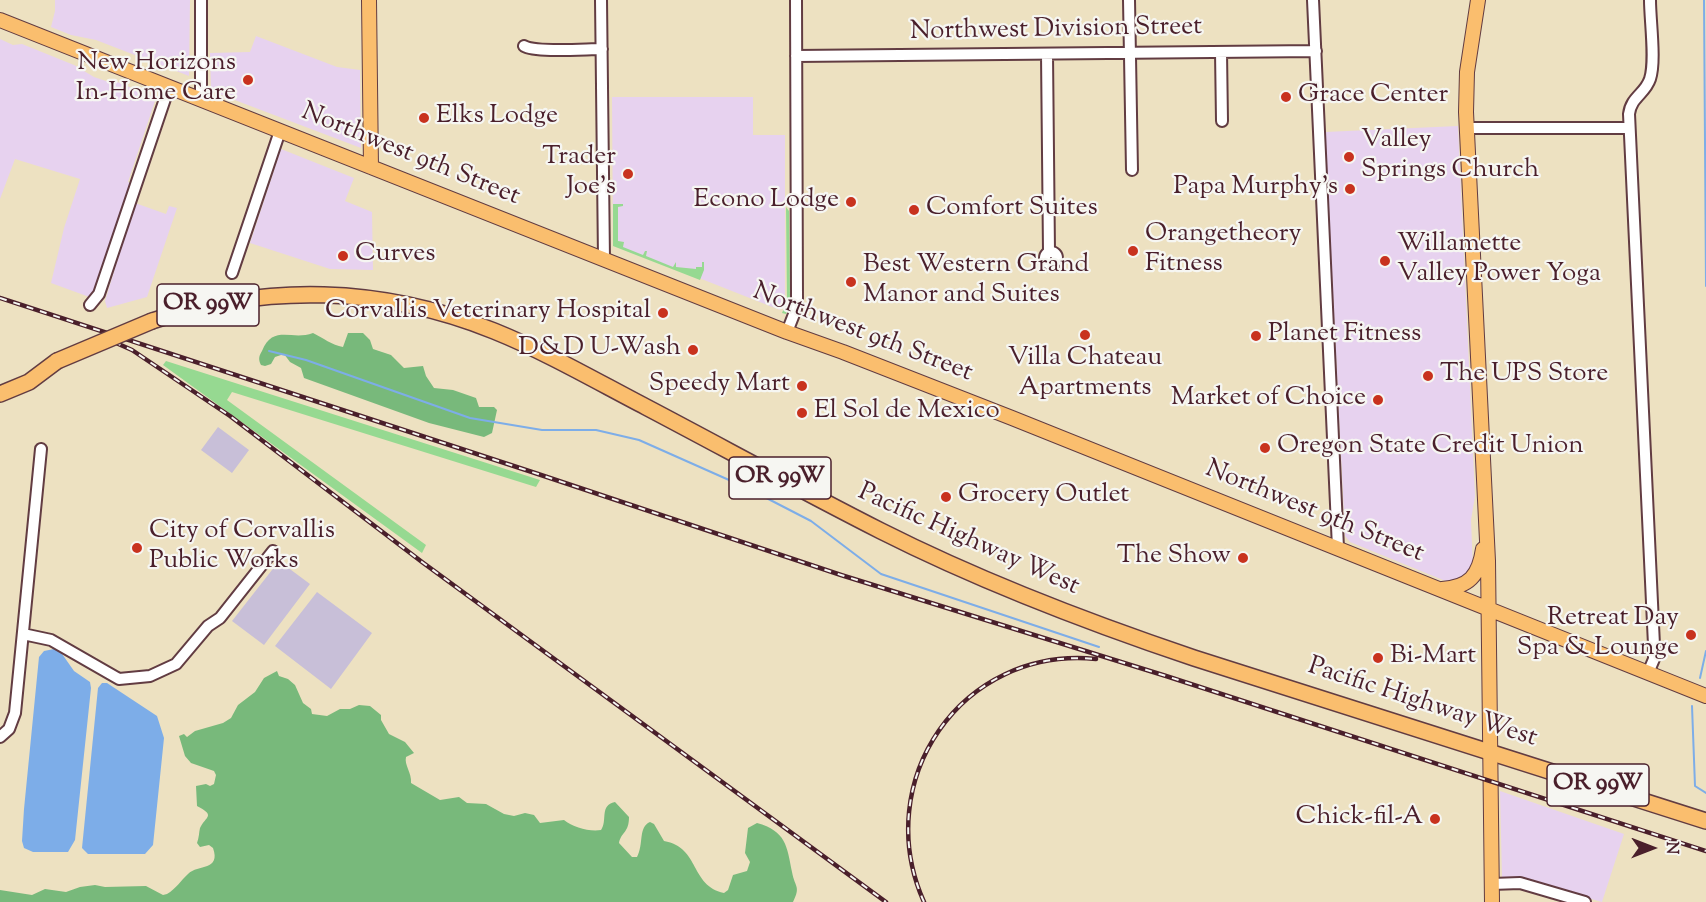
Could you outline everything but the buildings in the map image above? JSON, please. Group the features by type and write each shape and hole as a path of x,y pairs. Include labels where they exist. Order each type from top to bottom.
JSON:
{"highway":[{"name":"Pacific Highway West","path":"57,361 152,321 222,302 265,295 297,293 384,300 434,310 494,331 557,360 880,530 981,578 1127,635 1706,820"},
{"name":"OR 99W","path":"0,383 57,361"},
{"name":"OR 99W","path":"0,394 29,382 57,361"}],"main road":[{"path":"369,0 371,167"},
{"path":"1478,0 1467,72 1467,128 1489,607 1492,902"},
{"name":"Northwest 9th Street","path":"0,20 1489,607 1706,696"},
{"path":"1442,589 1458,587 1471,580 1481,562 1486,529"}],"street":[{"path":"201,0 201,99"},
{"path":"601,0 604,259"},
{"path":"787,332 798,298 796,0"},
{"path":"1129,0 1132,170"},
{"path":"1313,0 1338,548"},
{"path":"1648,672 1654,659 1654,645 1629,114 1633,101 1646,88 1651,76 1650,0"},
{"path":"524,46 541,49 602,49"},
{"name":"Northwest Division Street","path":"796,56 1316,51"},
{"path":"1221,52 1222,121"},
{"path":"1047,54 1049,252"},
{"path":"90,305 99,294 169,87"},
{"path":"1467,128 1629,128"},
{"path":"232,273 280,131"},
{"path":"0,737 9,729 15,713 41,449"},
{"path":"23,634 51,640 119,679 150,676 176,664 208,626 220,618 273,551"},
{"path":"1492,884 1520,883 1585,902"}],"shaded area":[{"path":"55,0 190,0 189,76 96,40 71,35 51,27"},
{"path":"256,36 337,67 360,70 361,148 211,91 210,53 250,52"},
{"path":"0,39 13,45 22,44 74,65 94,77 109,82 115,81 156,98 92,298 51,283 64,228 80,179 15,159 0,199"},
{"path":"612,97 753,97 753,135 785,135 785,300 780,310 613,244"},
{"path":"1458,126 1475,496 1471,520 1472,575 1448,582 1350,542 1345,536 1325,132"},
{"path":"281,149 354,178 345,201 372,212 373,270 330,269 250,243"},
{"path":"135,203 166,214 169,206 177,208 147,297 107,308 105,301"},
{"path":"218,427 249,450 232,473 201,450"},
{"path":"279,561 310,584 264,645 232,621"},
{"path":"317,592 372,633 331,689 275,646"},
{"path":"1500,791 1624,834 1602,902 1519,879 1502,878"}],"green space":[{"path":"613,204 623,204 618,207 618,241 624,242 623,247 643,255 647,251 646,256 673,267 676,262 676,267 696,269 696,267 702,267 702,262 704,262 700,280 613,246"},
{"path":"786,207 789,211 790,301 786,314 782,313 787,301"},
{"path":"313,333 343,347 348,333 363,333 370,340 373,349 391,355 404,368 423,366 434,388 453,390 476,398 479,407 494,407 497,410 492,433 484,437 429,423 304,378 301,368 290,362 284,354 275,357 271,364 261,365 260,354 272,338"},
{"path":"166,361 540,480 536,487 232,392 227,400 426,545 422,553 163,365"},
{"path":"277,671 279,676 295,685 303,703 311,709 312,714 327,716 340,709 350,709 359,705 370,706 381,715 381,720 389,734 405,742 414,753 406,757 411,783 440,800 459,797 467,803 486,804 504,814 534,815 540,823 564,820 572,825 591,830 601,830 607,806 615,802 629,817 628,826 619,843 632,857 637,857 642,832 646,824 650,822 654,824 664,841 684,851 705,883 724,893 728,890 733,875 747,871 750,862 745,853 748,828 757,823 767,826 780,835 786,847 797,893 793,902 0,902 0,890 32,895 45,889 66,892 95,885 105,887 146,886 163,895 173,890 192,871 211,864 215,855 213,848 209,845 200,847 197,843 200,828 208,814 197,806 196,786 214,784 216,775 214,771 191,763 185,756 179,736 184,734 187,737 195,731 223,723 231,718 238,705 255,692 264,678"}],"water":[{"path":"54,649 60,651 74,671 90,682 91,688 75,840 68,852 33,852 24,848 22,841 39,657 44,651"},
{"path":"102,683 107,683 157,716 164,738 153,845 145,854 88,854 82,848 98,688"}],"waterway":[{"path":"1704,0 1706,286"},
{"path":"269,351 306,360 470,418 542,430 596,430 639,440 747,488 811,521 881,574 1099,647"},
{"path":"1700,678 1706,651"},
{"path":"1692,706 1695,786 1706,793"}],"railway":[{"path":"0,298 841,575 1166,676 1706,851"},
{"path":"114,342 132,350 230,416 422,562 886,902"},
{"path":"924,902 910,856 909,811 919,769 939,730 968,698 1005,674 1048,661 1096,659"}],"place":[{"name":"New Horizons In-Home Care","path":"248,80"},
{"name":"Grace Center","path":"1286,97"},
{"name":"Elks Lodge","path":"424,118"},
{"name":"Valley Springs Church","path":"1349,157"},
{"name":"Trader Joe's","path":"628,174"},
{"name":"Papa Murphy's","path":"1350,189"},
{"name":"Econo Lodge","path":"851,202"},
{"name":"Comfort Suites","path":"914,210"},
{"name":"Orangetheory Fitness","path":"1133,251"},
{"name":"Curves","path":"343,256"},
{"name":"Willamette Valley Power Yoga","path":"1385,261"},
{"name":"Best Western Grand Manor and Suites","path":"851,282"},
{"name":"Corvallis Veterinary Hospital","path":"663,313"},
{"name":"Villa Chateau Apartments","path":"1085,335"},
{"name":"Planet Fitness","path":"1256,336"},
{"name":"D&D U-Wash","path":"693,350"},
{"name":"The UPS Store","path":"1428,376"},
{"name":"Speedy Mart","path":"802,386"},
{"name":"Market of Choice","path":"1378,400"},
{"name":"El Sol de Mexico","path":"802,413"},
{"name":"Oregon State Credit Union","path":"1265,448"},
{"name":"Grocery Outlet","path":"946,497"},
{"name":"City of Corvallis Public Works","path":"137,548"},
{"name":"The Show","path":"1243,558"},
{"name":"Retreat Day Spa & Lounge","path":"1691,635"},
{"name":"Bi-Mart","path":"1378,658"},
{"name":"Chick-fil-A","path":"1435,819"}]}
